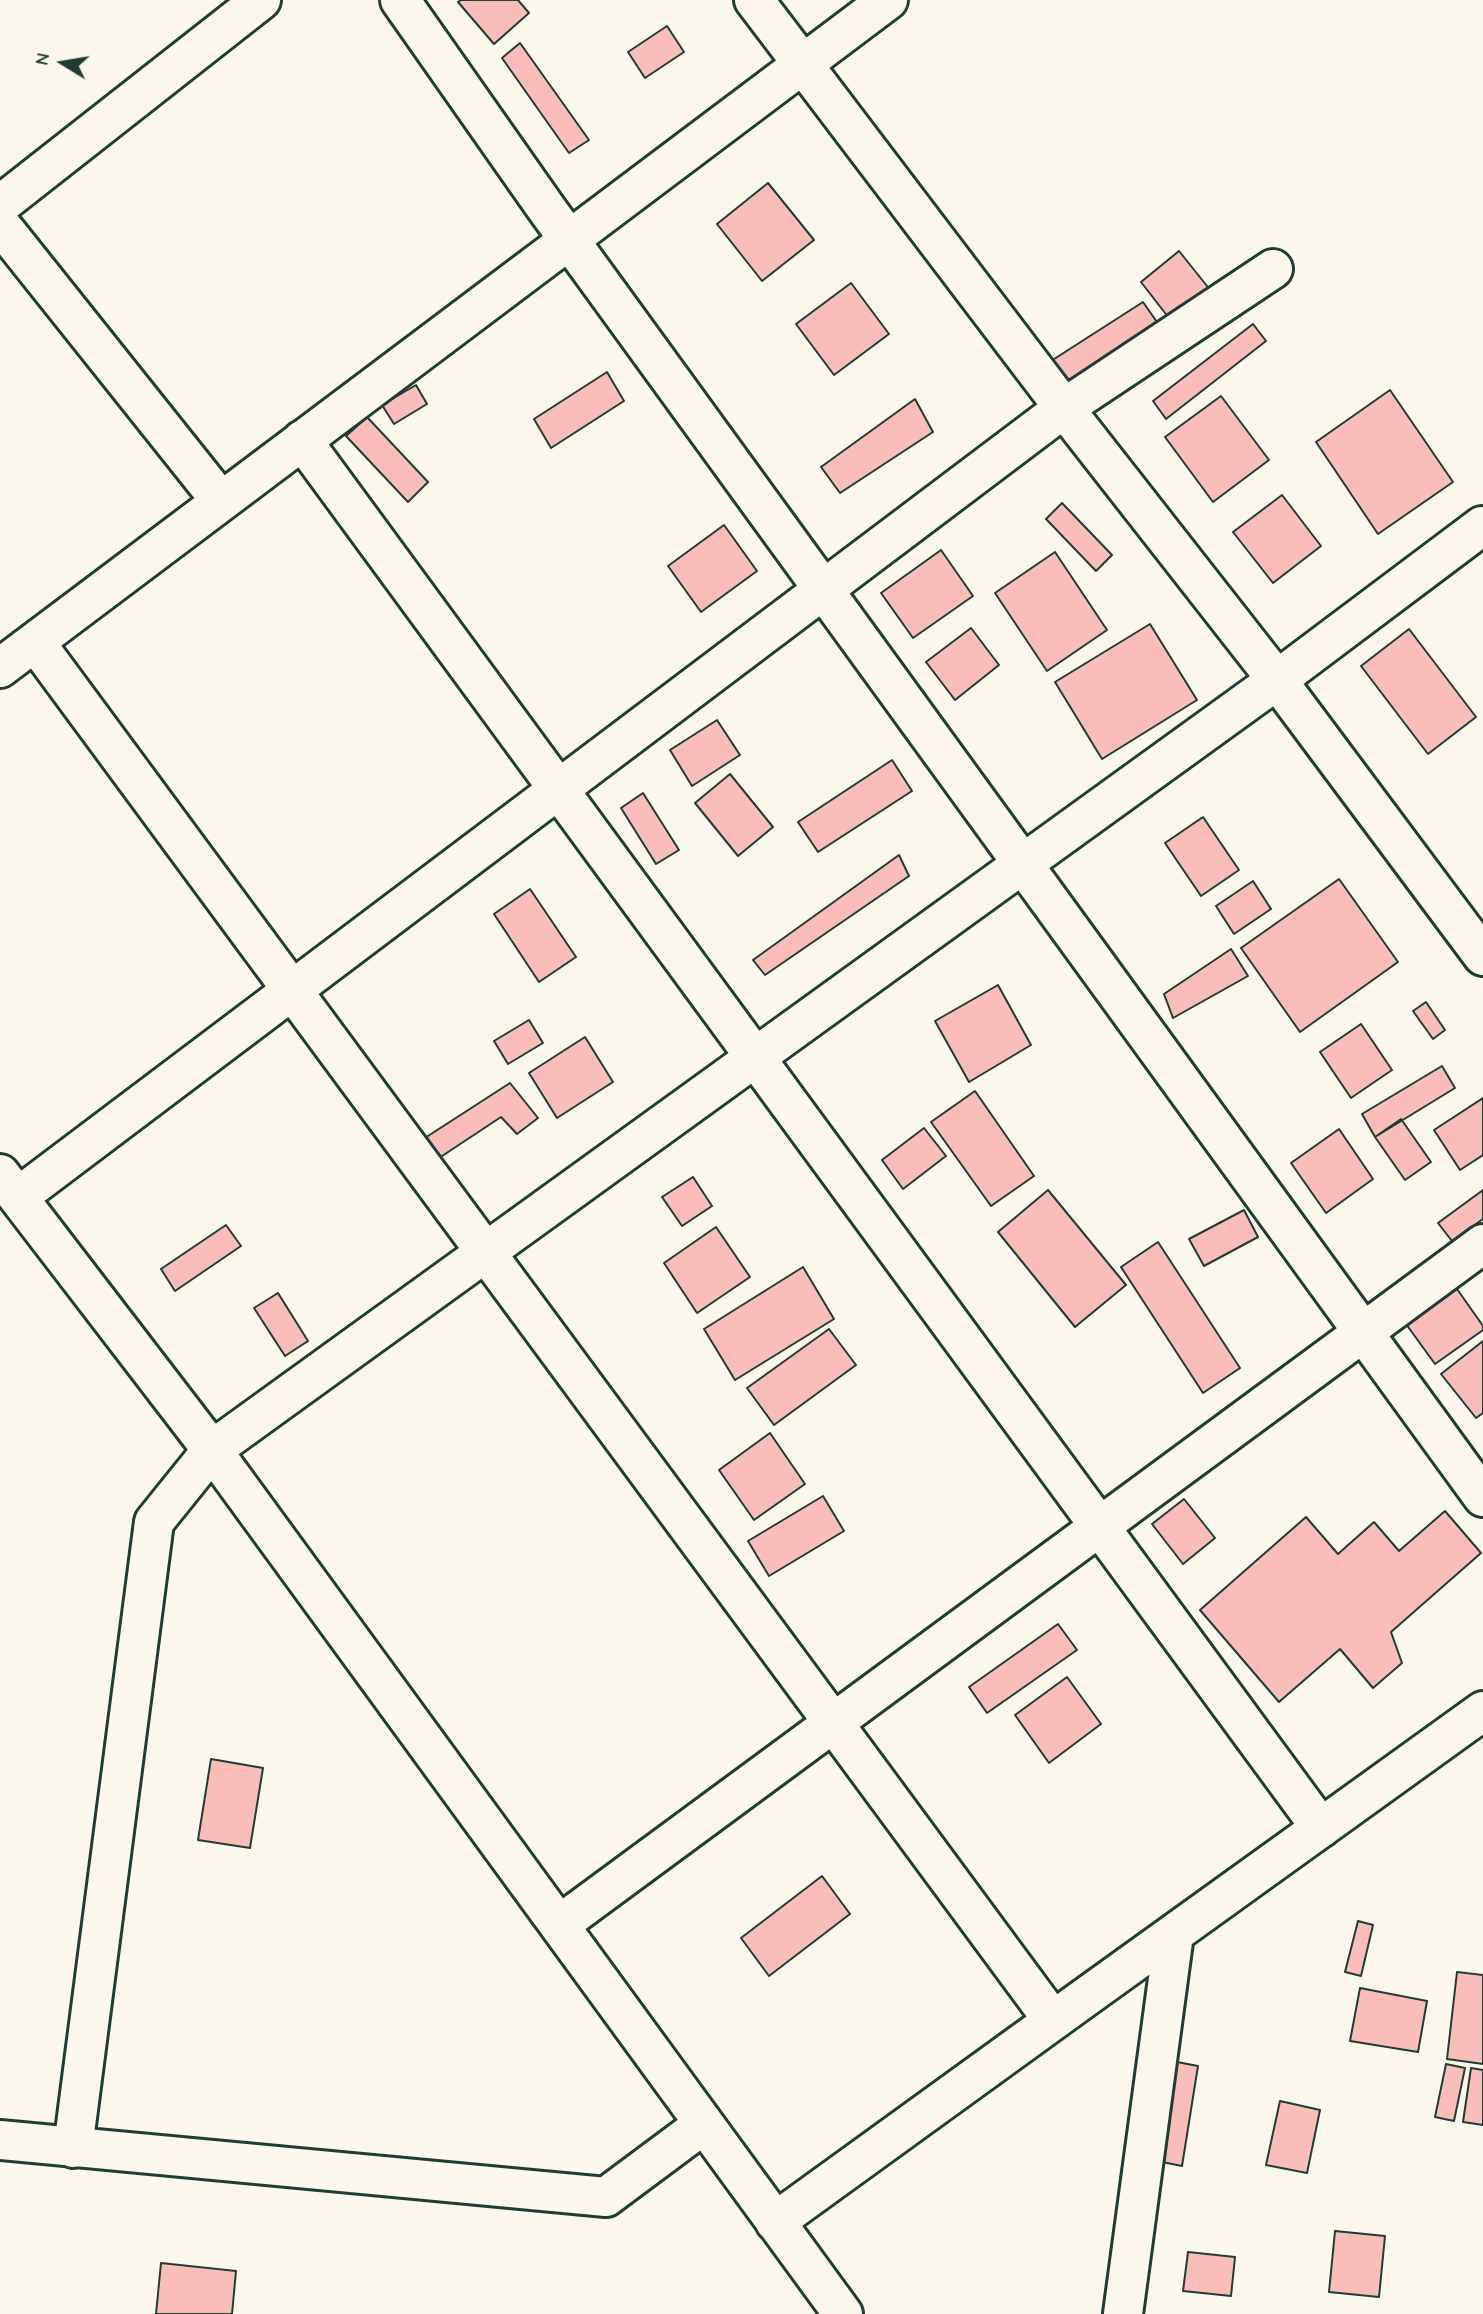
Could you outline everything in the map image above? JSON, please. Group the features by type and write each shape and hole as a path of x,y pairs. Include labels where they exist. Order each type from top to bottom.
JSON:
{"street":[{"path":"0,205 261,0"},
{"path":"400,0 569,239 1483,1497"},
{"path":"754,0 1064,408 1277,680 1483,956"},
{"path":"0,668 802,62 888,0"},
{"path":"5,239 221,501"},
{"path":"843,2314 212,1450 9,1185 292,990 1064,408 1273,269"},
{"path":"302,440 1321,1828"},
{"path":"73,2148 154,1522 212,1450 1277,680 1482,526 1483,528"},
{"path":"35,642 1052,2019"},
{"path":"559,1925 1483,1244"},
{"path":"775,2222 1052,2019 1483,1711"},
{"path":"1123,2314 1174,1934"},
{"path":"0,2140 606,2197 704,2124"}],"building":[{"path":"518,0 529,13 494,44 458,2"},
{"path":"667,26 684,52 645,78 628,52"},
{"path":"520,43 589,140 569,153 502,58"},
{"path":"768,183 814,240 762,281 717,224"},
{"path":"1179,251 1211,291 1172,322 1141,282"},
{"path":"851,283 889,334 834,375 796,324"},
{"path":"1143,302 1159,325 1067,385 1051,361"},
{"path":"1253,324 1266,341 1166,419 1153,401"},
{"path":"607,372 624,401 551,448 534,419"},
{"path":"416,385 427,404 394,424 382,405"},
{"path":"1390,390 1453,482 1378,534 1316,442"},
{"path":"1221,396 1269,460 1213,502 1165,437"},
{"path":"915,399 933,432 840,493 821,467"},
{"path":"367,417 428,482 408,502 346,436"},
{"path":"1282,495 1321,546 1273,583 1233,532"},
{"path":"1062,503 1112,555 1096,571 1046,519"},
{"path":"724,525 757,571 701,612 668,566"},
{"path":"941,550 973,596 913,638 881,593"},
{"path":"1055,552 1107,630 1047,671 995,593"},
{"path":"1150,624 1197,700 1102,759 1055,682"},
{"path":"971,628 999,665 955,700 926,662"},
{"path":"1409,629 1476,717 1428,754 1361,666"},
{"path":"717,720 740,755 692,786 670,750"},
{"path":"892,760 912,791 818,852 798,822"},
{"path":"730,774 773,827 738,856 695,803"},
{"path":"643,793 679,850 656,864 621,808"},
{"path":"1203,817 1239,870 1201,896 1165,843"},
{"path":"899,855 909,876 765,975 753,960"},
{"path":"1339,879 1398,962 1300,1032 1241,948"},
{"path":"1253,881 1271,909 1234,934 1216,906"},
{"path":"530,889 576,957 539,982 494,914"},
{"path":"1231,949 1248,976 1173,1018 1164,994"},
{"path":"998,985 1031,1045 969,1082 935,1021"},
{"path":"1426,1002 1445,1030 1433,1039 1413,1011"},
{"path":"529,1020 543,1043 508,1064 494,1041"},
{"path":"1361,1024 1392,1070 1351,1098 1320,1052"},
{"path":"585,1037 613,1082 557,1118 529,1073"},
{"path":"1442,1066 1455,1088 1375,1137 1362,1114"},
{"path":"510,1083 538,1118 517,1134 501,1117 427,1166 414,1145"},
{"path":"975,1091 1034,1176 991,1206 931,1122"},
{"path":"1483,1098 1483,1155 1460,1170 1434,1130"},
{"path":"1401,1119 1431,1162 1405,1180 1375,1137"},
{"path":"924,1128 946,1156 903,1189 882,1160"},
{"path":"1339,1129 1373,1179 1326,1213 1291,1163"},
{"path":"693,1177 712,1206 682,1226 662,1197"},
{"path":"1048,1190 1126,1285 1075,1327 998,1232"},
{"path":"1483,1190 1483,1219 1452,1241 1438,1223"},
{"path":"1244,1210 1258,1237 1204,1266 1189,1239"},
{"path":"226,1225 241,1246 175,1291 161,1269"},
{"path":"716,1227 750,1277 697,1313 664,1263"},
{"path":"1158,1242 1240,1368 1203,1393 1121,1267"},
{"path":"803,1267 834,1319 735,1380 704,1329"},
{"path":"1457,1289 1483,1326 1483,1330 1435,1364 1406,1324"},
{"path":"278,1293 308,1341 285,1356 254,1308"},
{"path":"829,1329 856,1365 774,1425 747,1388"},
{"path":"1483,1341 1483,1413 1476,1418 1441,1374"},
{"path":"770,1433 805,1484 754,1520 719,1470"},
{"path":"823,1496 844,1531 769,1576 748,1541"},
{"path":"1184,1499 1215,1538 1183,1564 1152,1524"},
{"path":"1445,1511 1481,1553 1391,1632 1402,1663 1373,1688 1340,1649 1279,1702 1200,1610 1306,1517 1338,1554 1374,1522 1399,1551"},
{"path":"1058,1624 1077,1650 987,1713 969,1687"},
{"path":"1067,1677 1101,1724 1049,1763 1015,1715"},
{"path":"211,1759 263,1768 250,1848 198,1840"},
{"path":"822,1876 850,1914 769,1976 741,1938"},
{"path":"1358,1921 1373,1925 1361,1976 1345,1972"},
{"path":"1457,1972 1483,1975 1483,2064 1447,2059"},
{"path":"1360,1988 1427,2001 1418,2052 1350,2041"},
{"path":"1177,2062 1198,2066 1182,2166 1162,2162"},
{"path":"1446,2064 1465,2068 1454,2121 1435,2117"},
{"path":"1471,2068 1483,2070 1483,2125 1463,2122"},
{"path":"1280,2101 1320,2110 1307,2173 1266,2165"},
{"path":"1335,2231 1385,2236 1379,2297 1329,2292"},
{"path":"1188,2252 1235,2257 1231,2296 1183,2291"},
{"path":"161,2263 236,2271 232,2314 156,2314"}]}
